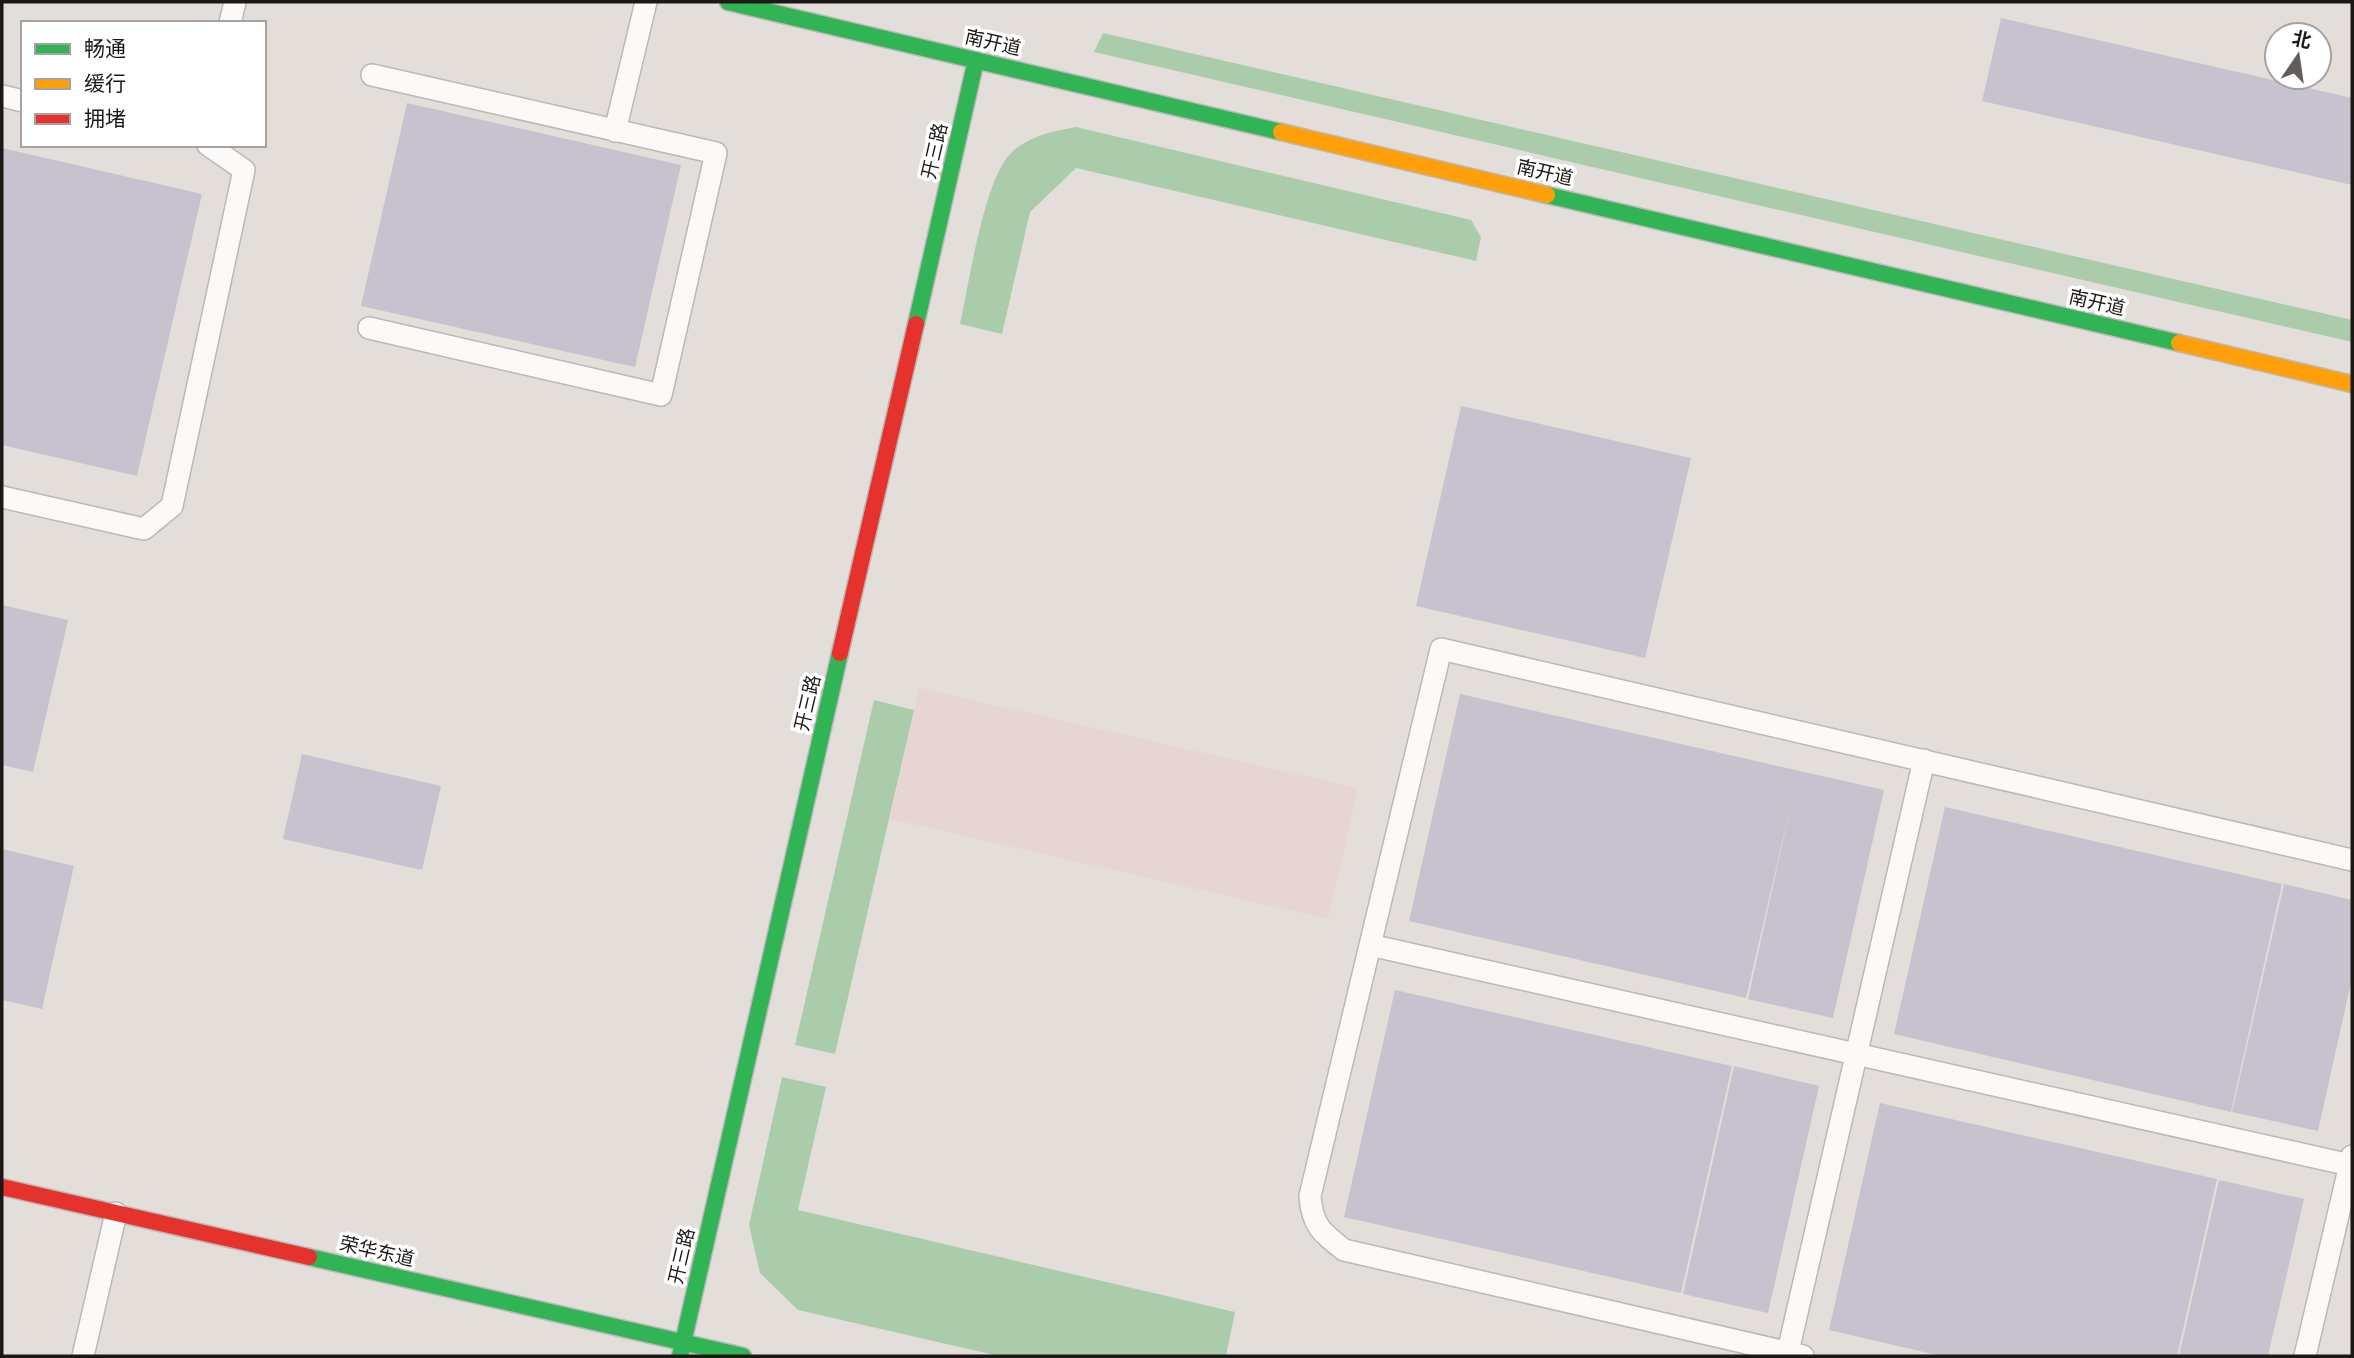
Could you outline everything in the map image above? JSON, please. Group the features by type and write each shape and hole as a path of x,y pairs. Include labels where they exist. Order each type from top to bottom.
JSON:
{"street":[{"name":"南开道","path":"728,2 2352,384"},
{"name":"开三路","path":"681,1349 976,60"},
{"name":"荣华东道","path":"2,1187 681,1349 743,1356"}],"lane":[{"path":"230,21 235,2"},
{"path":"615,131 646,2"},
{"path":"369,328 661,395 716,153 372,75"},
{"path":"2,96 21,101"},
{"path":"2,497 144,528 172,506 244,170 211,147"},
{"path":"1924,761 1857,1055 1793,1355 1344,1250 1324,1235 1311,1217 1310,1196 1441,649 2352,860"},
{"path":"1370,945 1857,1055 2351,1161 2305,1356"},
{"path":"83,1356 116,1213"}],"shaded area":[{"path":"919,688 1358,788 1328,919 890,819"}],"green space":[{"path":"1103,33 2352,320 2352,342 1094,52"},
{"path":"1076,127 1471,220 1481,237 1476,261 1076,168 1030,212 1002,334 960,324 985,208 1001,166 1011,153 1025,142"},
{"path":"874,700 914,710 835,1054 795,1045"},
{"path":"782,1077 826,1087 798,1210 1235,1312 1226,1356 999,1356 798,1310 760,1273 749,1225"}],"building":[{"path":"2001,18 2263,78 2263,91 2321,91 2352,98 2352,185 1982,101"},
{"path":"407,103 681,165 635,367 361,306"},
{"path":"2,148 202,194 137,476 2,445"},
{"path":"1461,406 1691,458 1645,658 1416,606"},
{"path":"2,605 68,620 33,772 2,765"},
{"path":"1460,694 1884,790 1833,1018 1748,999 1794,791 1746,998 1409,921"},
{"path":"302,754 441,786 422,870 283,839"},
{"path":"1945,807 2282,884 2231,1112 1894,1034"},
{"path":"2,849 74,866 42,1009 2,1000"},
{"path":"2284,884 2352,900 2352,978 2318,1131 2232,1112"},
{"path":"1395,990 1732,1066 1681,1293 1344,1217"},
{"path":"1734,1066 1819,1086 1768,1313 1683,1294"},
{"path":"1880,1103 2217,1179 2177,1356 1941,1356 1829,1330"},
{"path":"2219,1180 2304,1199 2268,1356 2179,1356"}],"traffic: fast":[{"path":"728,2 1281,132"},
{"path":"916,324 976,60"},
{"path":"1547,195 2179,343"},
{"path":"680,1356 840,653"},
{"path":"309,1257 743,1356"}],"traffic: slow":[{"path":"1281,132 1547,195"},
{"path":"2179,343 2352,384"}],"traffic: jam":[{"path":"840,653 916,324"},
{"path":"2,1187 309,1257"}]}
